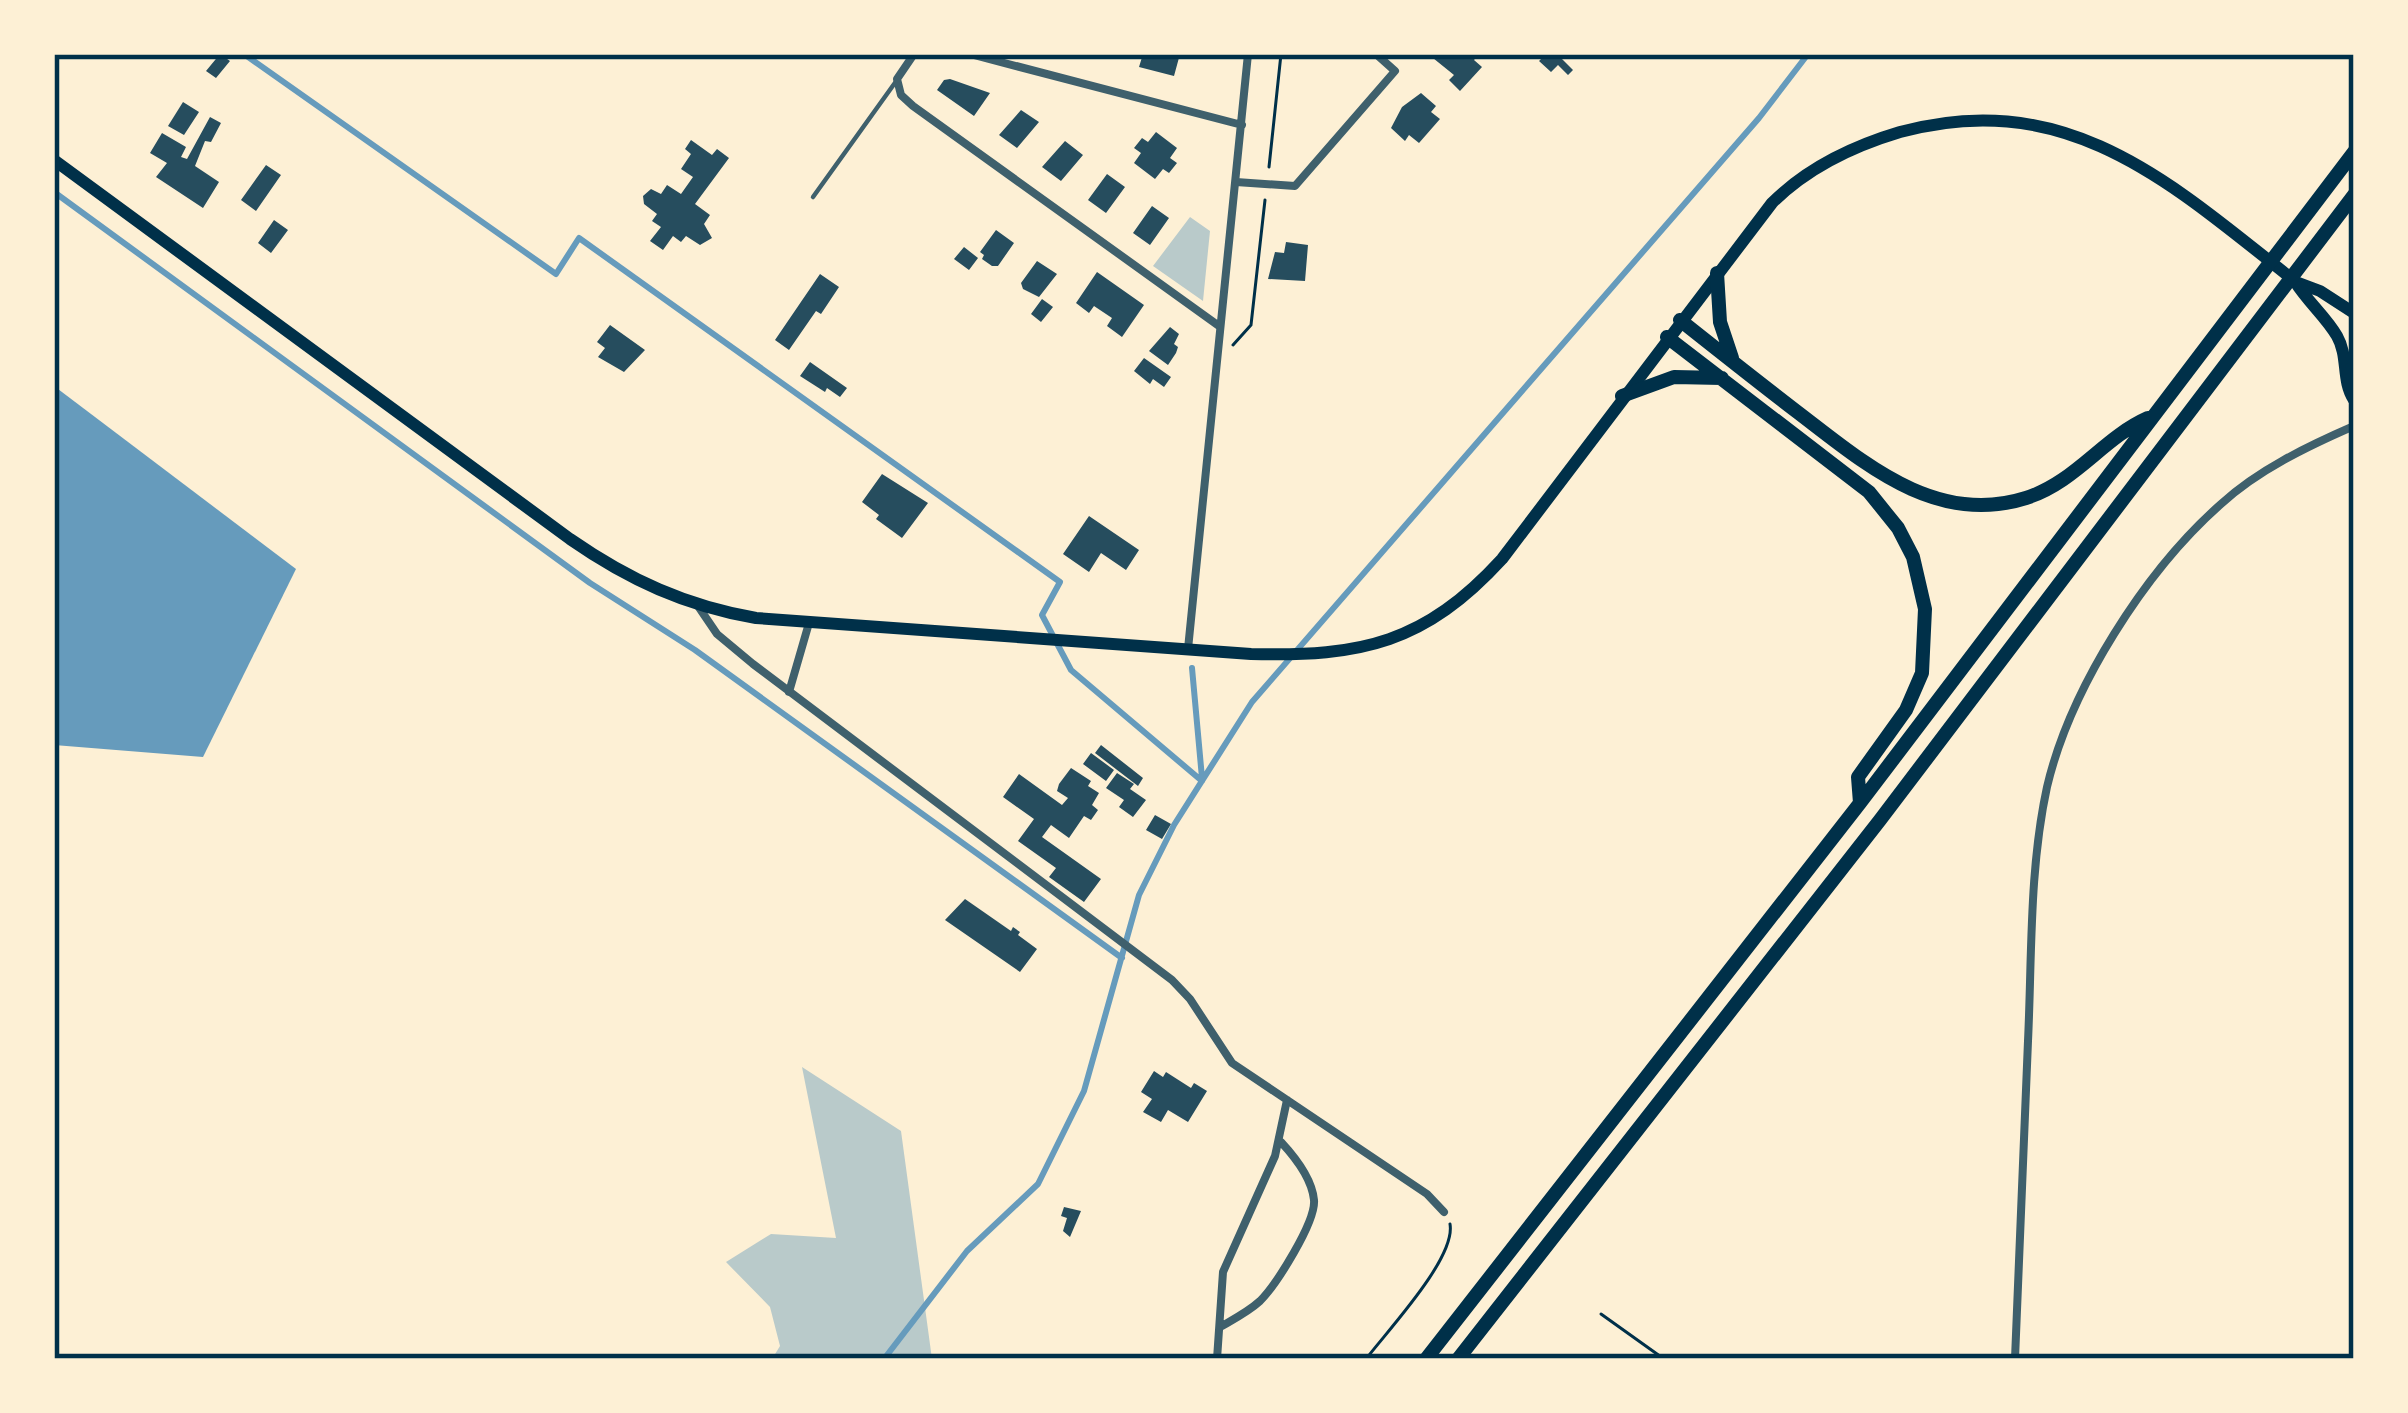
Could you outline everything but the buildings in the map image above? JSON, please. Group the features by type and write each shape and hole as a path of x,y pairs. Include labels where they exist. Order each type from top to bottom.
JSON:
{"highway":[{"path":"1426,1359 1860,803 2354,152"},
{"path":"1459,1359 1880,820 2354,195"},
{"path":"1717,273 1720,322 1734,363"},
{"path":"1680,320 1876,471 1915,491 1960,504 1999,504 2039,493 2086,465 2119,431 2152,416"},
{"path":"1667,337 1868,492 1898,528 1918,572 1926,628 1922,673 1906,710 1858,777 1860,803"},
{"path":"1622,396 1674,377 1721,378"}],"main road":[{"path":"54,160 601,561 635,581 697,605 756,618 1251,654 1323,654 1397,638 1453,605 1502,559 1680,320 1788,188 1828,161 1917,128 1985,120 2057,129 2112,148 2156,173 2296,282 2338,337 2345,359 2344,378 2354,400"},
{"path":"2296,282 2354,313"},
{"path":"2345,359 2354,342"}],"street":[{"path":"914,54 897,80 913,106 1220,326"},
{"path":"970,54 1242,125"},
{"path":"1188,650 1248,54"},
{"path":"1236,182 1295,186 1395,71 1376,54"},
{"path":"2015,1359 2032,914 2038,837 2060,741 2093,669 2141,596 2194,532 2222,502 2250,482 2354,426"},
{"path":"697,605 717,634 788,692 1181,988 1232,1063 1427,1195 1444,1212"},
{"path":"788,692 809,623"},
{"path":"1217,1359 1223,1272 1280,1141 1287,1100"},
{"path":"1220,1327 1270,1289 1311,1219 1313,1194 1292,1153 1280,1141"}],"lane":[{"path":"813,197 897,80"}],"path":[{"path":"1216,364 1251,325 1281,54"},
{"path":"1366,1359 1448,1247 1452,1230 1444,1212"},
{"path":"1601,1314 1664,1359"}],"shaded area":[{"path":"1190,217 1210,231 1203,301 1153,266"},
{"path":"802,1067 901,1131 932,1359 772,1359 780,1346 770,1307 726,1262 771,1234 836,1238"}],"water":[{"path":"54,386 296,569 203,757 54,745"}],"waterway":[{"path":"244,54 556,274 579,238 1060,582 1042,615 1071,670 1202,781"},
{"path":"884,1359 967,1251 1038,1184 1084,1091 1139,895 1174,825 1252,702 1759,118 1808,54"},
{"path":"54,192 590,583 695,650 1122,958"},
{"path":"1192,668 1202,778"}]}
